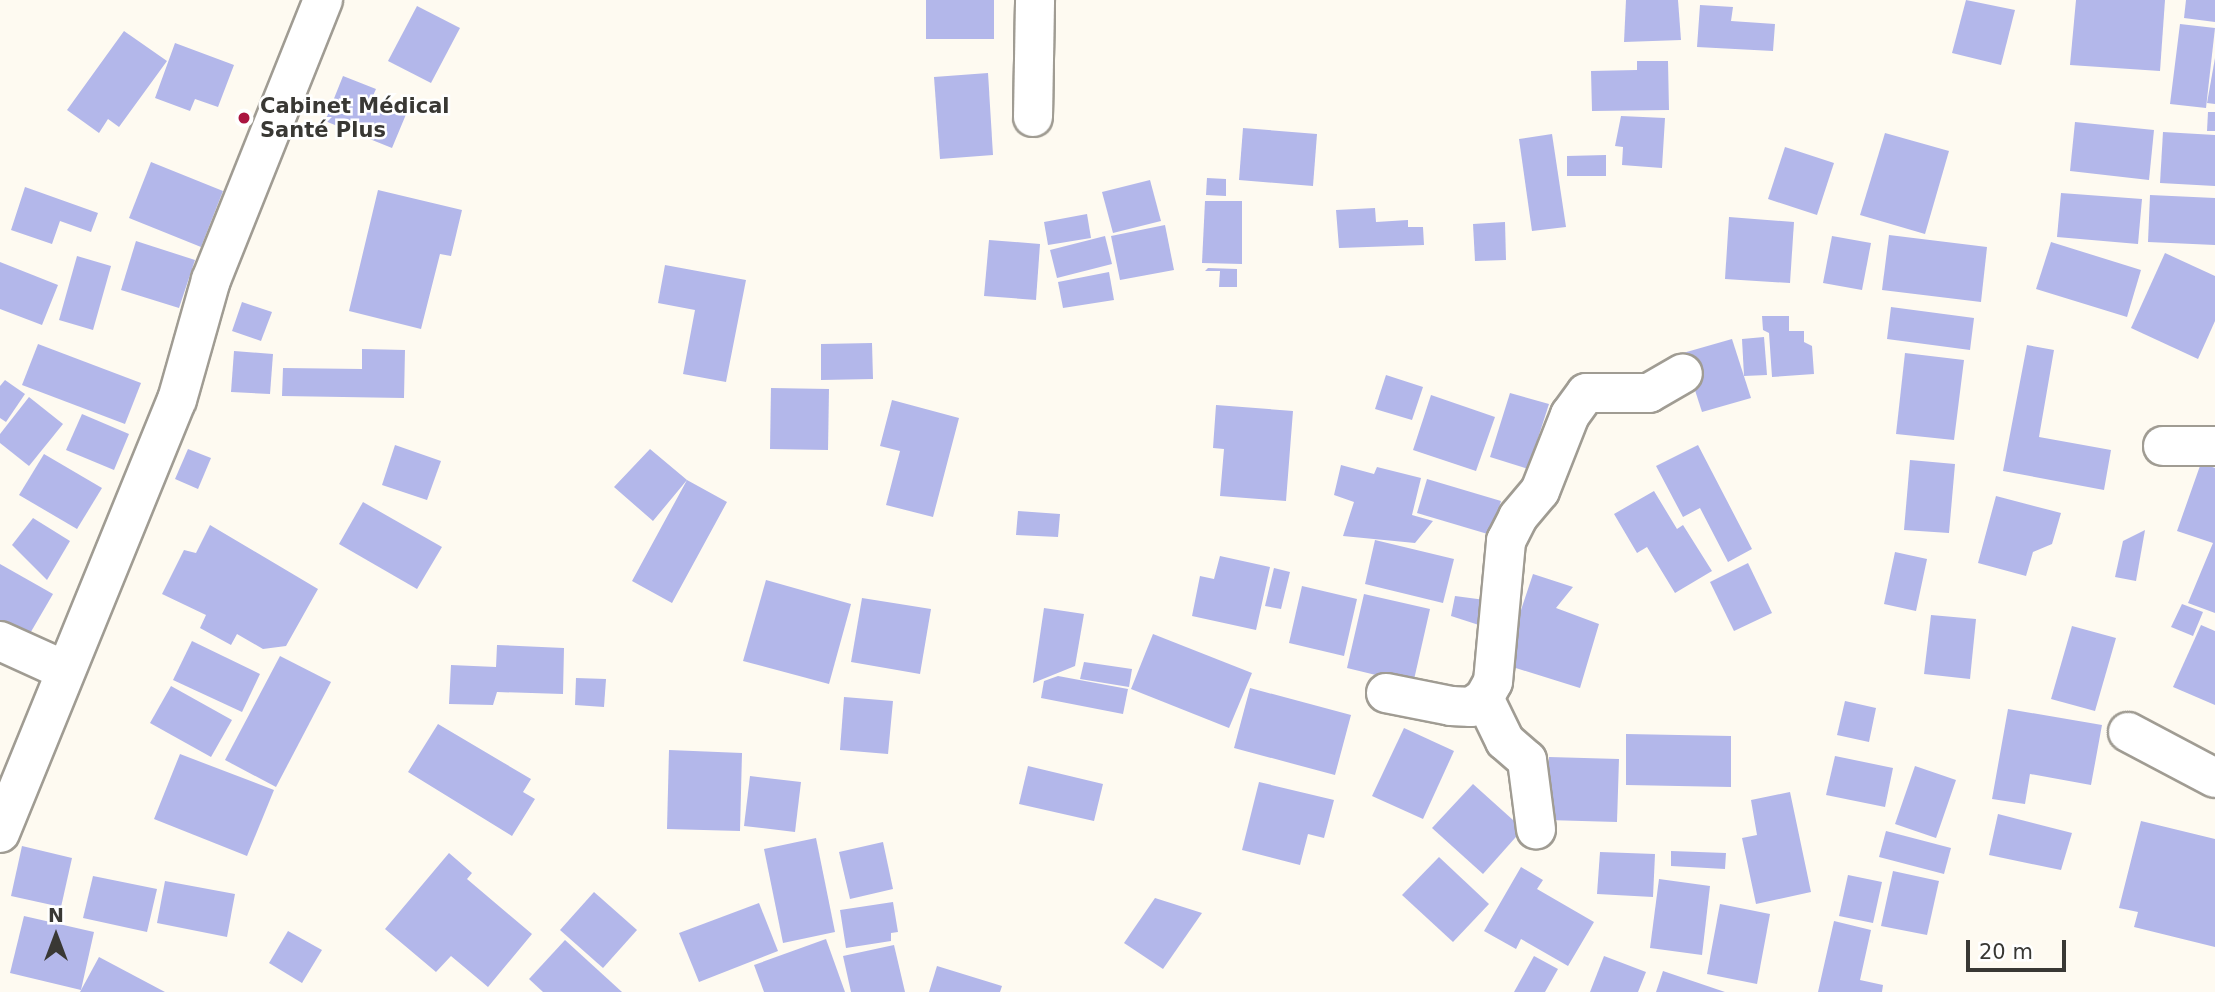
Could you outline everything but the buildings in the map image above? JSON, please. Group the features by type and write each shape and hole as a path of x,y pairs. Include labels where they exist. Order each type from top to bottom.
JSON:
{"street":[{"path":"0,833 64,670 177,400 211,281 323,0"},
{"path":"1033,117 1035,0"},
{"path":"1386,693 1451,706 1471,707 1484,698 1493,682 1506,541 1518,517 1540,491 1570,415 1586,393 1649,393 1684,373"},
{"path":"2163,446 2215,446"},
{"path":"0,641 64,670"},
{"path":"1484,698 1505,741 1527,760 1536,829"},
{"path":"2128,732 2215,778"}],"place":[{"name":"Cabinet Médical Santé Plus","path":"244,118"}]}
